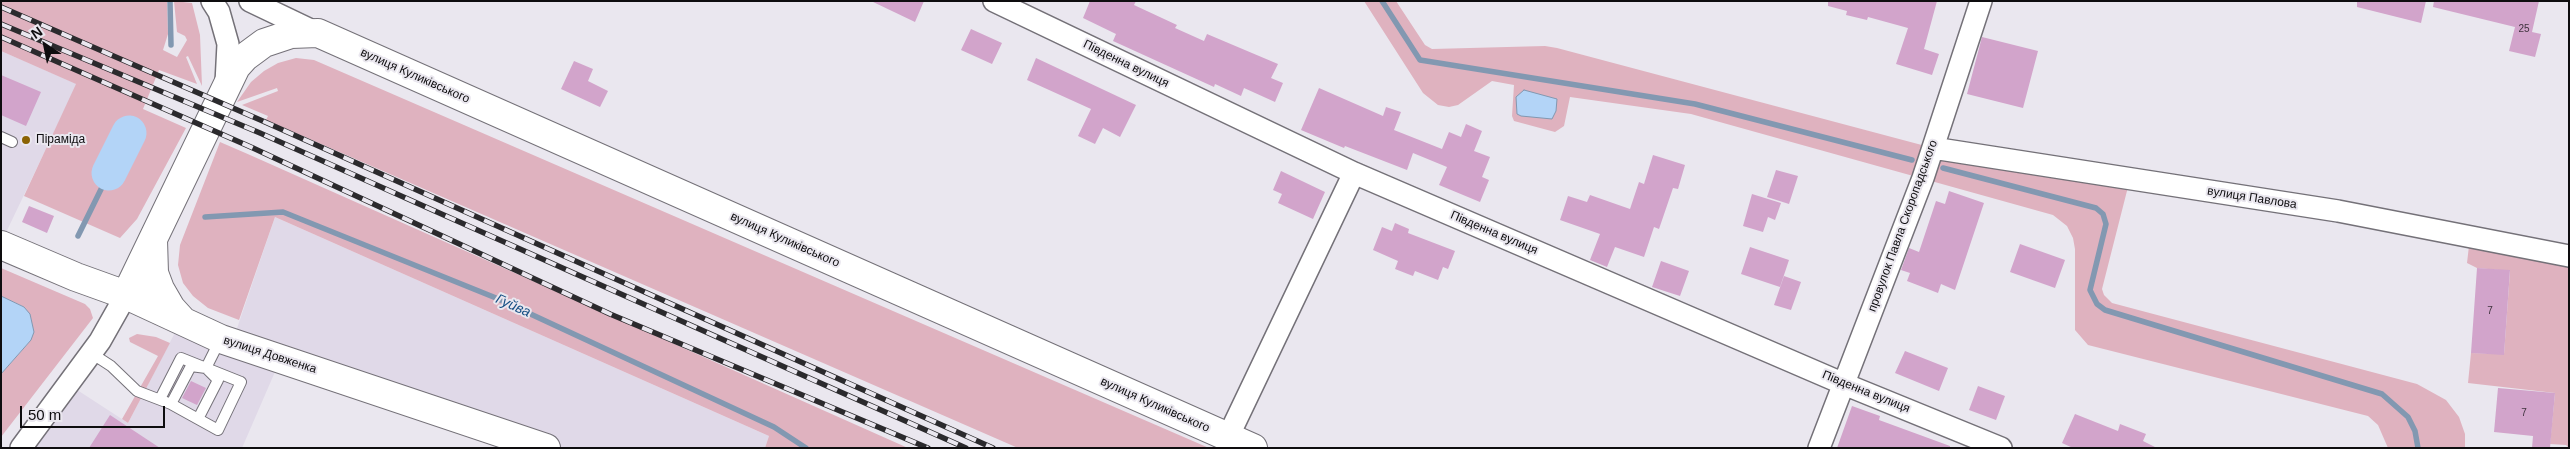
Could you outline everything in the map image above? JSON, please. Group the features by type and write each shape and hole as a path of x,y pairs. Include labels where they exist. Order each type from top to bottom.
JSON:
{"street":[{"path":"212,1 219,12 228,44 226,84"},
{"path":"250,1 318,33"},
{"name":"Південна вулиця","path":"994,1 1354,173 1844,384 2002,448"},
{"name":"провулок Павла Скоропадського","path":"1819,448 1933,148 1981,1"},
{"path":"21,448 110,326 226,84 245,57 264,43 291,34 318,33"},
{"name":"вулиця Куликівського","path":"318,33 1253,448"},
{"name":"вулиця Павлова","path":"1933,148 2338,212 2569,256"},
{"path":"1228,437 1354,173"},
{"path":"86,280 101,277 130,260 154,235"},
{"path":"154,235 154,265 160,289 171,308 186,324"},
{"name":"вулиця Довженка","path":"1,245 126,295 221,339 518,444 546,448"}],"lane":[{"path":"1,137 12,142"},
{"path":"206,368 221,339"},
{"path":"91,353 111,366 138,391 171,404 218,430 241,382 181,358 160,399"},
{"path":"171,404 191,366 206,368 218,380 198,419"}],"shaded area":[{"path":"1,1 167,1 168,34 163,50 177,57 187,40 185,36 177,32 174,1 192,3 200,35 202,86 188,56 186,57 197,84 159,70 143,109 186,128 137,219 120,238 24,196 76,84 1,51"},
{"path":"1364,1 1396,1 1425,45 1432,49 1545,46 1557,48 1933,148 2130,179 2102,289 2104,295 2112,303 2417,384 2446,400 2459,417 2465,434 2465,448 2388,448 2378,425 2368,416 2088,345 2075,330 2075,249 2073,238 2067,226 2053,215 1691,114 1570,97 1564,126 1555,132 1514,121 1512,116 1514,85 1492,81 1458,105 1449,107 1438,105 1423,93"},
{"name":"Піраміда","path":"1,51 77,84 1,243"},
{"path":"296,58 314,60 1209,448 1018,448 266,120 268,116 242,105 278,91 277,88 237,102 251,82 264,71 278,63"},
{"path":"220,142 908,448 765,448 769,436 275,217 239,320 208,308 193,296 183,283 178,265 180,245"},
{"path":"275,217 769,436 765,448 546,448 281,358 242,448 21,448 68,384 128,423 181,321 232,343"},
{"path":"2470,237 2569,256 2569,448 2566,445 2550,444 2555,393 2468,383 2471,353 2504,354 2510,271 2477,268 2467,263"},
{"path":"1,268 85,304 90,309 93,318 1,437 1,374 31,340 24,307 1,296"},
{"path":"137,334 156,337 170,343 128,423 122,419 158,356 130,342 129,338"}],"water":[{"path":"1524,90 1557,99 1556,111 1552,119 1517,114 1516,97"},
{"path":"1,296 24,307 30,314 34,332 31,340 1,374"}],"building":[{"path":"871,1 924,1 915,22"},
{"path":"1090,1 1136,1 1134,5 1177,25 1175,28 1204,41 1207,34 1278,64 1271,78 1283,83 1275,102 1244,88 1241,96 1215,84 1214,87 1113,41 1116,34 1083,18"},
{"path":"1828,1 1937,1 1924,49 1939,54 1932,75 1896,64 1908,28 1868,17 1867,20 1846,15 1847,11 1828,6"},
{"path":"2357,1 2426,1 2421,23 2357,7"},
{"path":"2434,1 2539,1 2532,32 2541,34 2535,57 2509,51 2515,27 2433,7"},
{"path":"971,29 1002,43 992,64 961,50"},
{"path":"1982,37 2038,51 2023,108 1967,94"},
{"path":"1036,58 1136,105 1120,137 1103,128 1095,144 1078,136 1091,109 1027,80"},
{"path":"574,61 593,69 588,81 608,91 600,107 561,89"},
{"path":"1,75 41,92 26,126 1,115"},
{"path":"1319,88 1383,116 1386,107 1401,112 1394,130 1442,149 1449,132 1461,137 1466,124 1482,131 1474,151 1490,157 1482,177 1489,180 1480,202 1439,185 1447,167 1413,153 1407,170 1345,146 1344,148 1301,130"},
{"path":"1653,155 1685,165 1678,189 1673,188 1659,229 1654,227 1644,257 1615,247 1607,267 1590,260 1600,234 1560,220 1568,196 1587,202 1590,195 1630,209 1639,182 1644,184"},
{"path":"1776,170 1798,176 1789,204 1767,197"},
{"path":"1281,171 1325,192 1313,219 1278,203 1282,194 1273,190"},
{"path":"1949,191 1984,203 1955,290 1941,284 1938,293 1907,281 1910,273 1901,270 1909,248 1919,252 1936,201 1945,204"},
{"path":"1752,194 1781,203 1775,220 1768,217 1763,232 1743,226"},
{"path":"29,206 54,216 47,233 22,222"},
{"path":"1395,223 1409,229 1408,233 1455,251 1448,269 1443,267 1438,280 1415,271 1413,276 1395,269 1398,261 1373,250 1382,227 1392,231"},
{"path":"2020,244 2065,260 2055,288 2010,272"},
{"path":"1750,247 1789,260 1780,287 1741,274"},
{"path":"1661,261 1689,271 1680,296 1652,287"},
{"path":"2477,268 2510,270 2504,355 2471,353"},
{"path":"1784,276 1801,282 1791,310 1774,305"},
{"path":"1905,351 1948,368 1939,391 1895,373"},
{"path":"191,381 206,388 197,405 182,398"},
{"path":"1978,386 2005,396 1996,420 1969,410"},
{"path":"2498,388 2555,393 2550,448 2532,448 2533,436 2494,432"},
{"path":"1852,406 1880,416 1879,420 1950,446 1950,448 1837,448"},
{"path":"2075,414 2118,431 2120,424 2146,434 2143,441 2157,448 2073,448 2062,443"},
{"path":"110,415 160,448 89,448"}],"waterway":[{"path":"170,1 171,45"},
{"path":"1382,1 1420,60 1695,104 1912,160"},
{"name":"Гуйва","path":"109,173 129,133"},
{"path":"1943,168 2096,208 2103,214 2106,224 2090,290 2097,304 2105,310 2382,394 2408,417 2415,431 2418,448"},
{"path":"78,236 109,173"},
{"name":"Гуйва","path":"205,217 283,212 496,298 774,427 806,448"}],"railway":[{"path":"1,7 265,122 993,448"},
{"path":"1,24 260,133 966,448"},
{"path":"1,37 253,148 610,314 928,448"}],"place":[{"name":"Піраміда","path":"26,140"}]}
